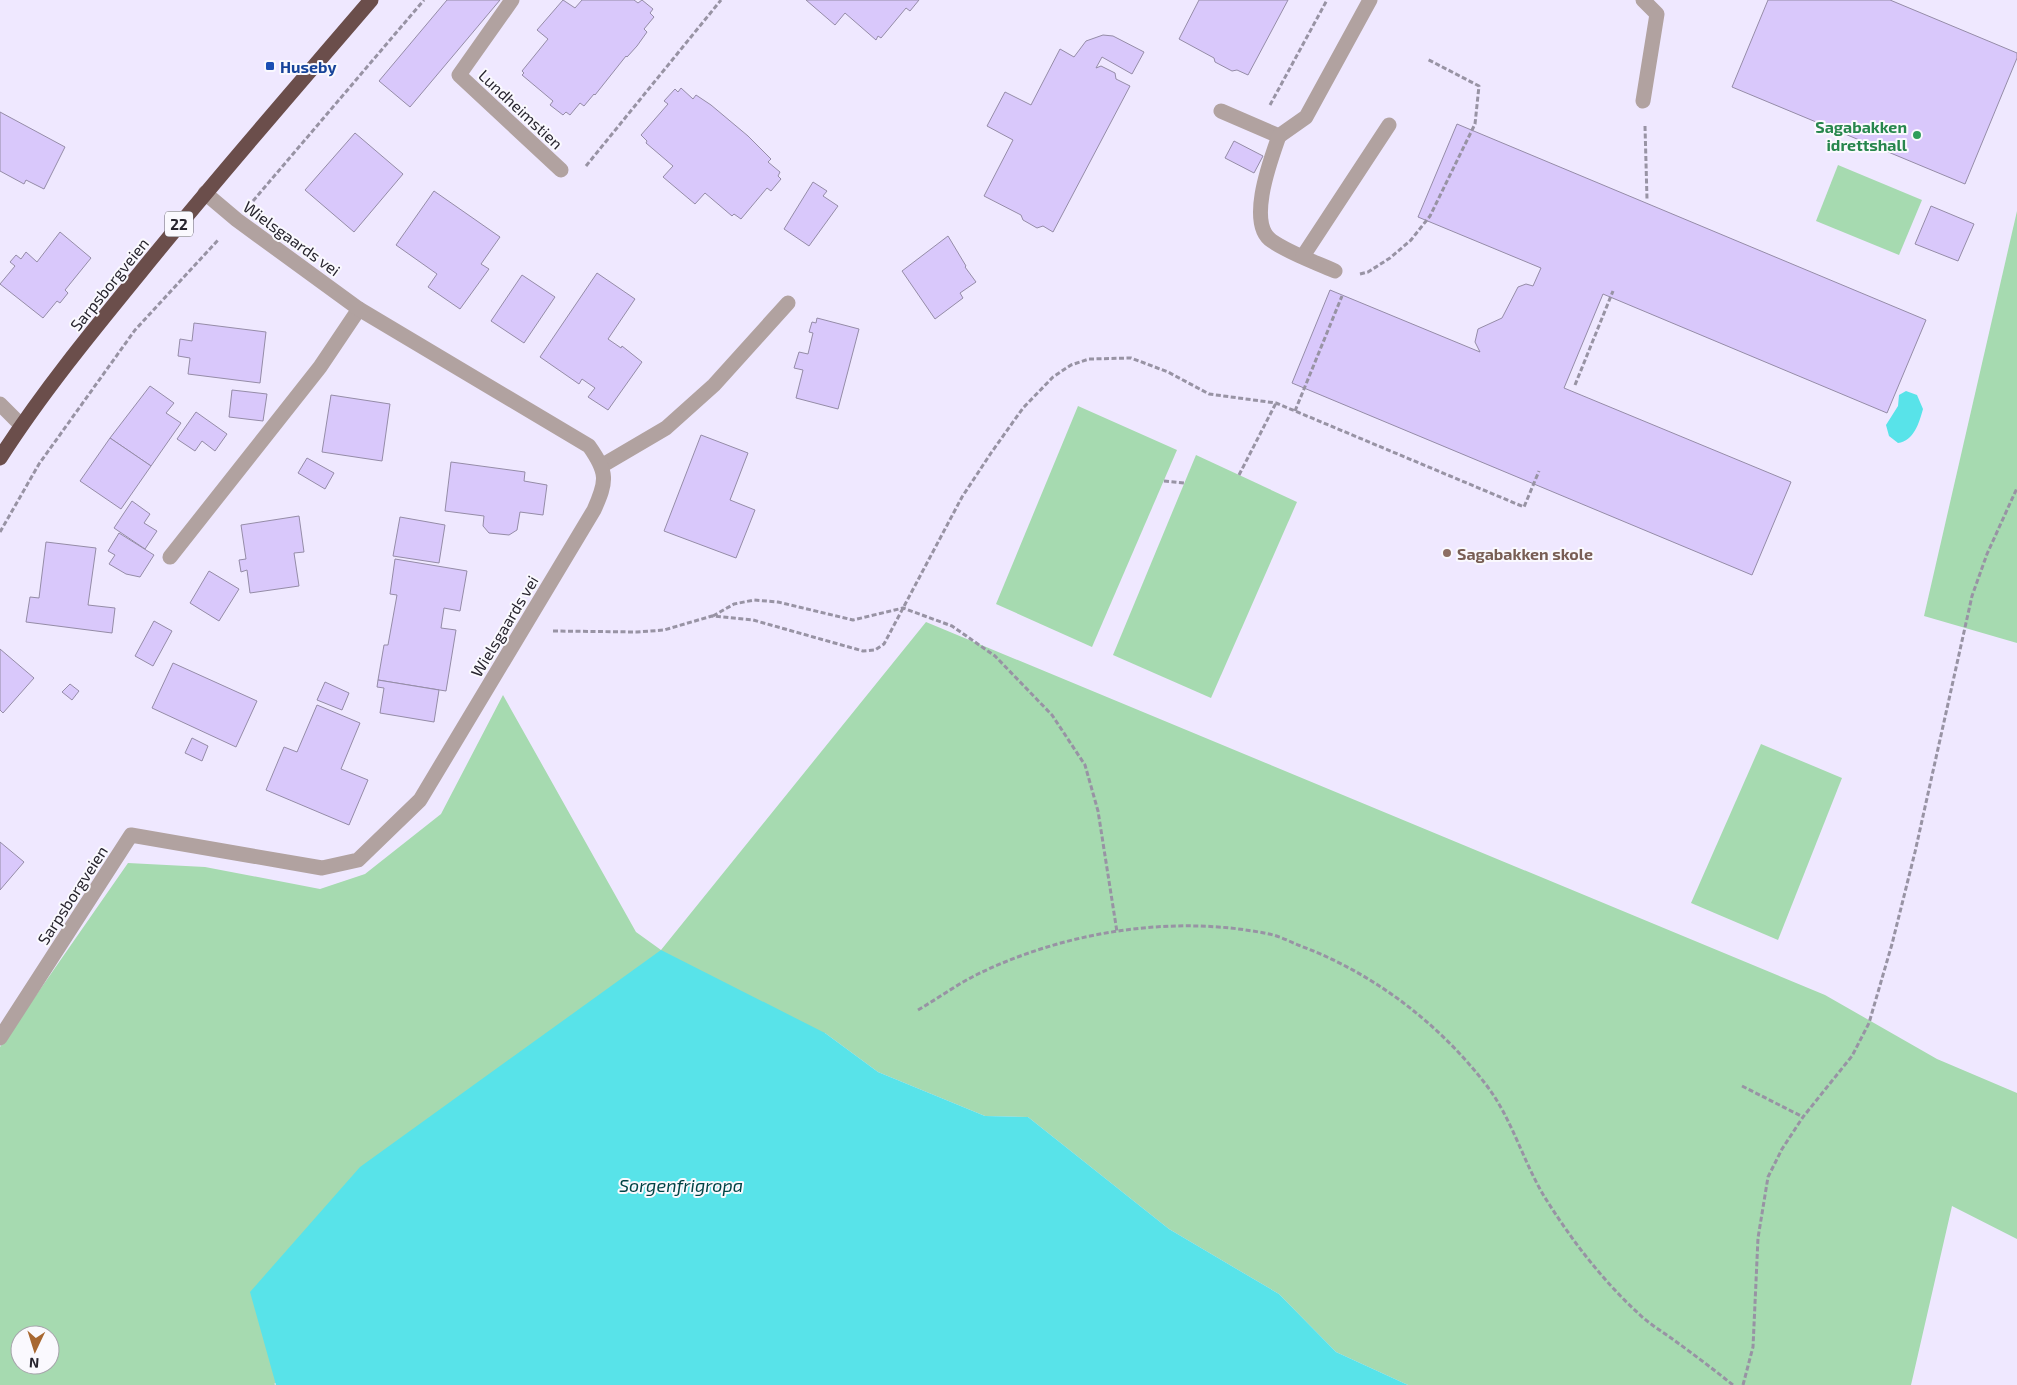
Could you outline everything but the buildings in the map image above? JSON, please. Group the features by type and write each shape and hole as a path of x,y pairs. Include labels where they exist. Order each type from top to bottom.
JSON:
{"highway":[{"name":"Sarpsborgveien","path":"0,458 21,425 205,193 371,0"}],"street":[{"name":"Lundheimstien","path":"512,0 459,75 560,170"},
{"path":"1336,270 1270,240 1259,219 1263,187 1279,136 1306,117 1370,0"},
{"path":"1643,0 1657,14 1643,101"},
{"path":"1221,111 1279,136"},
{"path":"1303,256 1389,126"},
{"name":"Wielsgaards vei","path":"205,193 237,220 359,309 589,446 603,465 604,489 594,510 420,800 358,860 322,868 207,850"},
{"path":"603,465 666,428 714,385 788,303"},
{"path":"170,557 320,367 359,309"},
{"path":"0,404 21,425"},
{"name":"Sarpsborgveien","path":"0,1038 131,835 207,850"}],"path":[{"path":"0,532 40,464 136,330 237,220 424,0"},
{"path":"560,170 572,184 721,0"},
{"path":"1258,126 1327,0"},
{"path":"1336,270 1352,275 1368,272 1390,258 1411,240 1430,216 1475,124 1479,86 1427,59"},
{"path":"1643,101 1647,199"},
{"path":"1295,410 1352,275"},
{"path":"1575,385 1613,290"},
{"path":"712,616 753,620 853,648 875,650 884,644 962,497 990,453 1023,408 1053,377 1070,365 1089,359 1131,358 1168,372 1208,394 1276,403 1524,507 1539,471"},
{"path":"1239,475 1276,403"},
{"path":"1164,481 1184,483"},
{"path":"1743,1385 1753,1347 1758,1238 1763,1197 1768,1178 1782,1149 1803,1116 1852,1056 1869,1023 1892,944 1915,852 1972,596 1987,554 2017,488"},
{"path":"522,631 637,632 664,630 712,616 734,604 754,600 778,602 853,620 903,608 952,626 996,656 1008,672 1052,715 1085,765 1098,810 1117,932"},
{"path":"918,1010 974,976 1007,962 1076,940 1117,932 1219,927 1271,935 1317,952 1363,975 1407,1005 1453,1048 1488,1087 1542,1193 1567,1231 1598,1270 1638,1314 1733,1385"},
{"path":"1742,1086 1803,1116"}],"green space":[{"path":"1838,165 1922,200 1899,255 1816,221"},
{"path":"2017,211 2017,643 1924,616"},
{"path":"1078,406 1177,450 1092,647 996,604"},
{"path":"1196,455 1297,502 1211,698 1113,655"},
{"path":"926,622 1825,995 1937,1059 2017,1093 2017,1239 1952,1206 1911,1385 1408,1385 1336,1352 1279,1294 1169,1229 1028,1117 985,1116 878,1072 825,1033 274,1384 276,1385 0,1385 0,1047 128,863 205,867 320,889 365,874 441,814 503,695 636,932 661,950"},
{"path":"1761,744 1842,778 1778,940 1691,903"}],"water":[{"path":"1906,391 1917,395 1923,409 1915,431 1904,442 1898,443 1889,436 1886,425 1898,406 1899,395"},
{"name":"Sorgenfrigropa","path":"661,950 825,1033 878,1072 985,1116 1028,1117 1169,1229 1279,1294 1336,1352 1408,1385 276,1385 250,1292 360,1167"}],"place":[{"name":"Huseby","path":"270,66"},
{"name":"Sagabakken idrettshall","path":"1917,135"},
{"name":"Sagabakken skole","path":"1447,553"}]}
